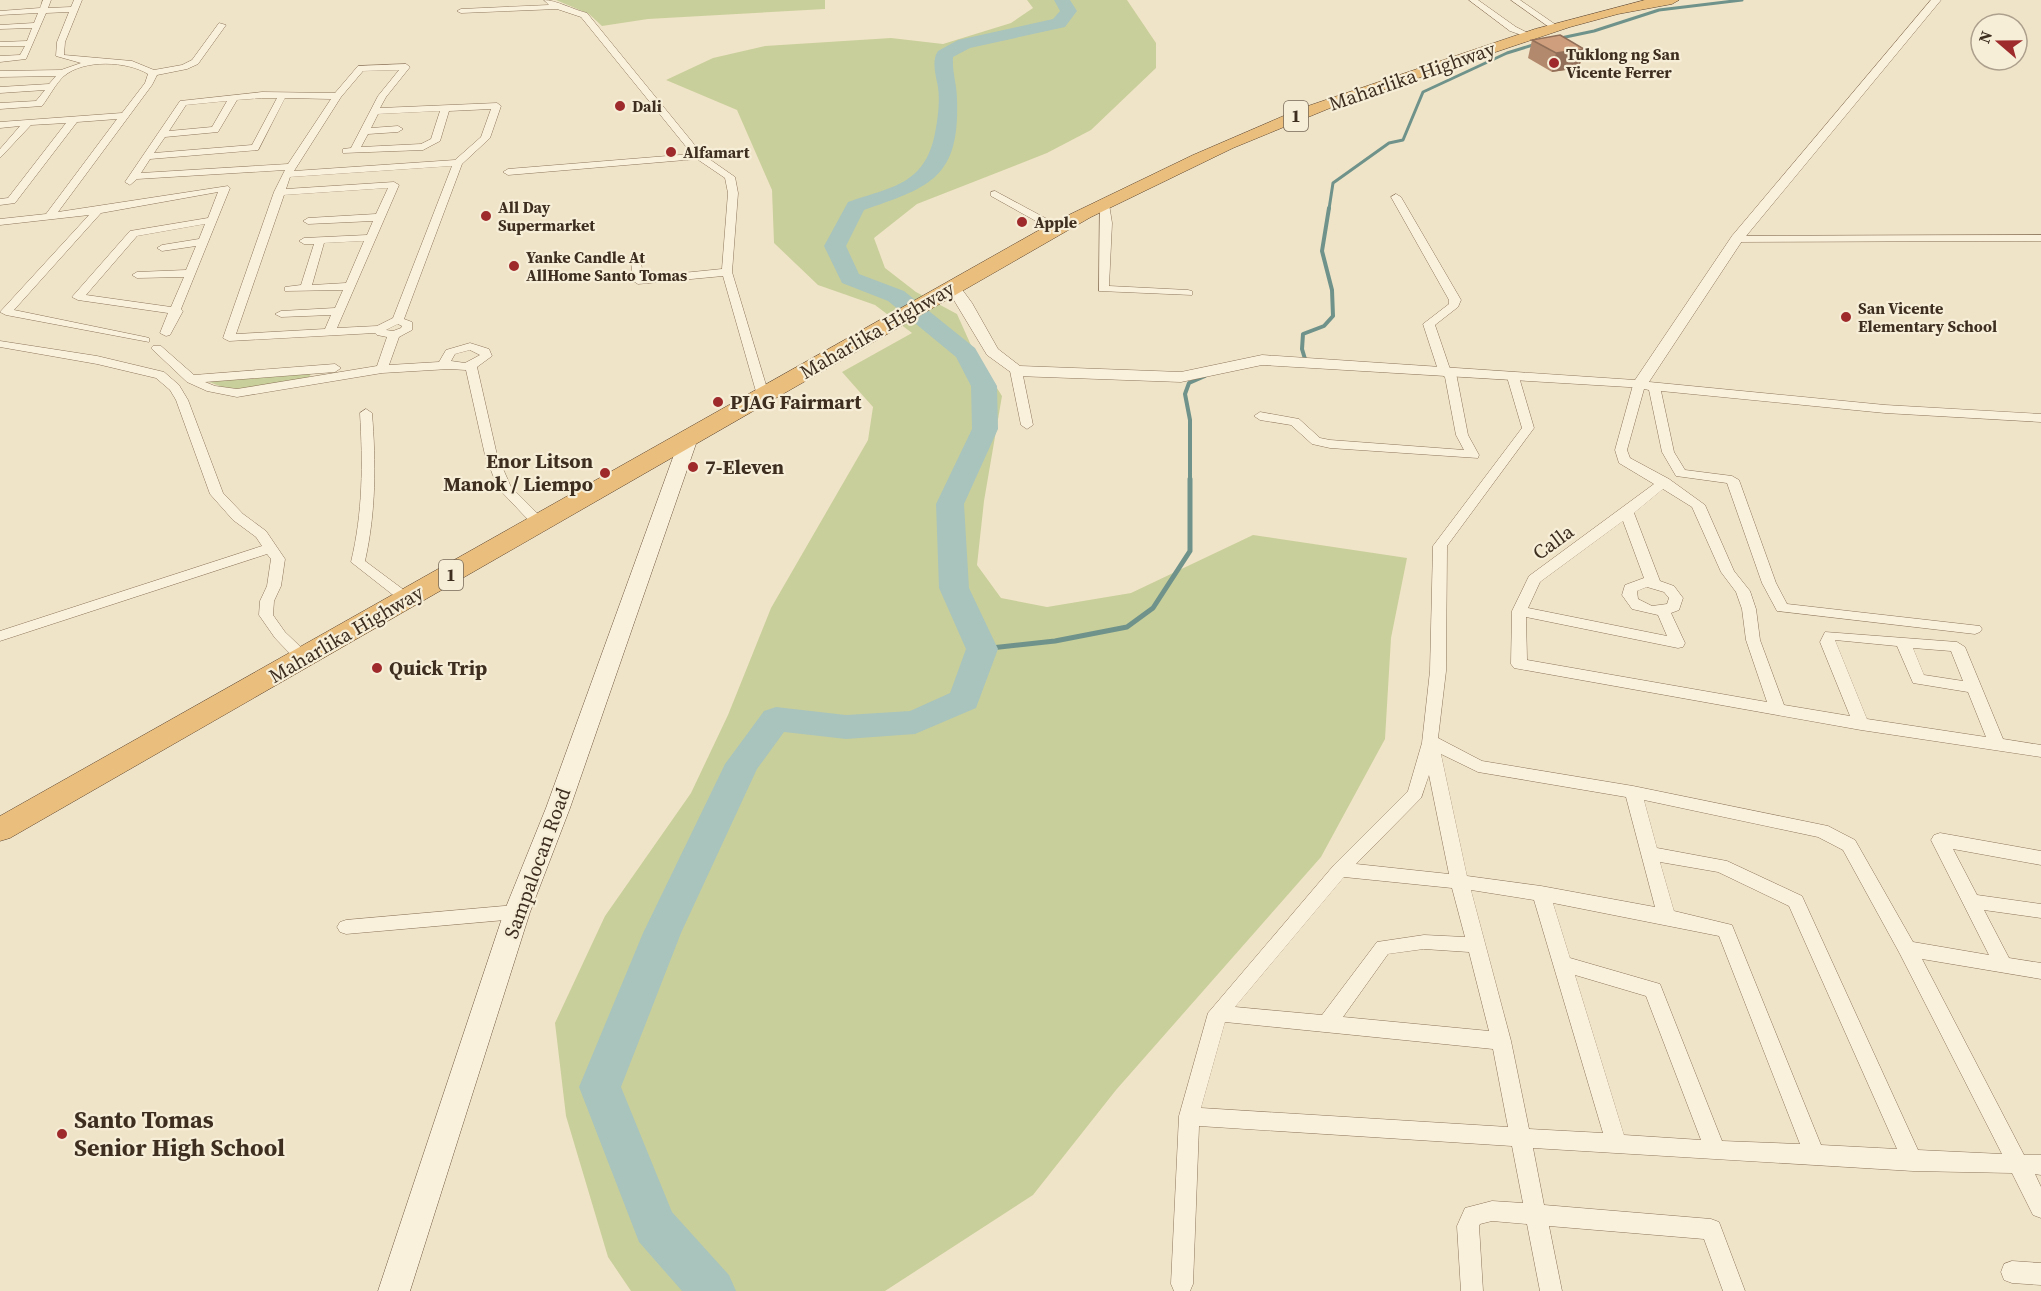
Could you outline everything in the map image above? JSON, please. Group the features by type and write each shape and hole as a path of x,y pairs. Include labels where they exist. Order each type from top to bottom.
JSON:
{"highway":[{"name":"Maharlika Highway","path":"0,830 1056,228 1152,178 1286,120 1555,27 1604,12 1653,1 1672,0"}],"main road":[{"name":"Sampalocan Road","path":"394,1291 517,912 558,808 689,438"}],"street":[{"path":"0,59 22,57 47,0"},
{"path":"78,0 61,42 60,56 92,62 135,65 153,73 192,64 222,25"},
{"path":"548,0 557,7"},
{"path":"1473,0 1486,12 1513,29 1530,36"},
{"path":"1515,0 1555,27"},
{"path":"1936,0 1821,135 1737,239 1646,385 1621,450 1624,460 1664,482 1698,505 1728,572 1743,591 1749,609 1753,640 1778,710 2041,752"},
{"path":"461,11 557,7 584,15 699,156 730,177 733,193 727,272 763,395"},
{"path":"0,13 73,9"},
{"path":"0,27 35,25"},
{"path":"0,44 28,43"},
{"path":"0,74 62,73 92,62"},
{"path":"380,329 381,333 394,335 408,327 408,324 398,321 383,325 380,329 229,338 279,192 289,170 337,96 361,68 406,67 382,96 365,131 351,151 423,147 435,141 445,108"},
{"path":"0,106 39,104 62,73"},
{"path":"49,217 153,73"},
{"path":"0,90 51,87"},
{"path":"149,156 255,148 282,96"},
{"path":"337,96 234,97 183,103 132,179 458,163"},
{"path":"162,134 215,130 234,97"},
{"path":"374,111 497,106 485,138 458,163 398,321"},
{"path":"0,125 123,116"},
{"path":"0,202 11,201 75,118"},
{"path":"0,155 28,123"},
{"path":"365,131 398,129"},
{"path":"508,172 699,156"},
{"path":"279,192 394,185 382,217 330,331"},
{"path":"0,222 98,211 169,194 225,189 177,311 166,333"},
{"path":"994,194 1056,228"},
{"path":"113,207 122,195"},
{"path":"1260,416 1295,422 1316,441 1330,444 1473,455 1462,435 1447,373 1429,324 1454,305 1455,300 1396,197"},
{"path":"1104,204 1107,223 1103,289 1188,294"},
{"path":"98,211 6,312 145,340 166,333 172,334 174,338 172,342 157,348 144,347 142,344 145,340"},
{"path":"308,221 382,217"},
{"path":"177,311 78,297 134,233 212,220"},
{"path":"304,241 372,238"},
{"path":"1737,239 2041,238"},
{"path":"306,288 320,240"},
{"path":"162,248 203,242"},
{"path":"636,262 638,281 727,272"},
{"path":"137,275 191,273"},
{"path":"289,289 351,286"},
{"path":"948,290 992,352 1016,371 1181,377 1262,360 1646,385 1885,409 2041,418"},
{"path":"281,314 340,311"},
{"path":"382,366 394,335"},
{"path":"0,344 97,360 160,375 175,388 182,400 217,494 238,518 261,534 278,559 274,586 267,601 266,615 280,635 303,658"},
{"path":"191,379 447,361 471,366 486,356 485,351 470,346 459,348 447,361"},
{"path":"157,348 205,389 237,393 382,366"},
{"path":"471,366 490,455 505,488 540,524"},
{"path":"1016,371 1027,425"},
{"path":"1182,1284 1189,1116 1218,1013 1340,870 1415,794 1430,741 1438,670 1440,546 1528,428 1513,377"},
{"path":"1646,385 1668,452 1681,473 1732,480 1761,555 1769,583 1782,608 1975,629"},
{"path":"366,413 369,488 366,530 358,562 407,599"},
{"name":"Calla","path":"1664,482 1628,512 1534,579 1519,611 1519,664 1778,710"},
{"path":"1628,512 1653,582"},
{"path":"0,636 270,548"},
{"path":"1653,582 1669,589 1676,598 1674,607 1663,611 1640,606 1630,597 1630,588 1634,584 1653,582"},
{"path":"1519,611 1678,643 1663,611"},
{"path":"1861,724 1828,638 1837,634 1957,647 1997,745"},
{"path":"1903,642 1918,679 1975,688"},
{"path":"1430,741 1478,766 1633,792 1822,831 1849,845 1907,949 2041,1208"},
{"path":"1430,741 1459,879 1501,1041 1551,1291"},
{"path":"1633,792 1666,916"},
{"path":"2003,965 1940,840 2041,858"},
{"path":"1650,854 1721,866 1755,884 1796,901 1913,1161"},
{"path":"1340,870 1459,879 1666,916 1726,930 1814,1155"},
{"path":"1541,893 1616,1142"},
{"path":"1971,901 2041,911"},
{"path":"346,927 517,912"},
{"path":"1326,1025 1383,947 1424,942 1477,945"},
{"path":"1907,949 2041,971"},
{"path":"1562,963 1653,990 1715,1150"},
{"path":"1218,1013 1501,1041"},
{"path":"1189,1116 1715,1150 1913,1161 2041,1165"},
{"path":"1472,1291 1468,1226 1473,1215 1492,1211 1711,1229 1734,1291"},
{"path":"2012,1272 2041,1274"}],"green space":[{"path":"556,0 825,0 825,9 648,19 602,26 589,14"},
{"path":"1027,0 1127,0 1156,43 1156,68 1091,130 1047,153 917,204 874,238 885,268 916,292 957,314 974,352 1002,396 984,501 977,565 1001,598 1047,607 1131,593 1253,535 1407,558 1391,638 1385,739 1321,857 1116,1090 1033,1195 885,1291 631,1291 608,1257 566,1116 555,1023 605,916 691,793 728,715 771,608 868,440 873,407 842,372 912,333 875,305 818,285 774,243 772,190 737,110 666,80 713,58 765,46 891,38 943,44 1011,23 1033,8"},
{"path":"311,373 308,380 229,390 207,381"}],"building":[{"path":"1560,35 1584,49 1556,53 1532,40"}],"waterway":[{"path":"713,1291 655,1227 600,1087 662,933 742,764 776,719 846,727 915,722 964,700 982,649 954,588 950,504 985,429 984,386 966,353 896,296 850,278 835,246 855,206 916,183 935,165 942,147 947,118 948,100 943,67 944,55 964,44 1059,23 1069,11 1062,0"},
{"path":"1556,39 1594,31 1659,10 1742,0"},
{"path":"1329,209 1333,183 1389,143 1403,140 1423,92 1507,53 1536,44"},
{"path":"1300,361 1305,359 1302,349 1303,334 1324,326 1333,316 1332,290 1322,251 1329,208"},
{"path":"982,649 1055,641 1127,627 1153,608 1190,551 1190,420 1185,394 1189,383 1205,376"}],"place":[{"name":"Tuklong ng San Vicente Ferrer","path":"1554,63"},
{"name":"Dali","path":"620,106"},
{"name":"Alfamart","path":"671,152"},
{"name":"All Day Supermarket","path":"486,216"},
{"name":"Apple","path":"1022,222"},
{"name":"Yanke Candle At AllHome Santo Tomas","path":"514,266"},
{"name":"San Vicente Elementary School","path":"1846,317"},
{"name":"PJAG Fairmart","path":"718,402"},
{"name":"7-Eleven","path":"693,467"},
{"name":"Enor Litson Manok / Liempo","path":"605,473"},
{"name":"Quick Trip","path":"377,668"},
{"name":"Santo Tomas Senior High School","path":"62,1134"}]}
